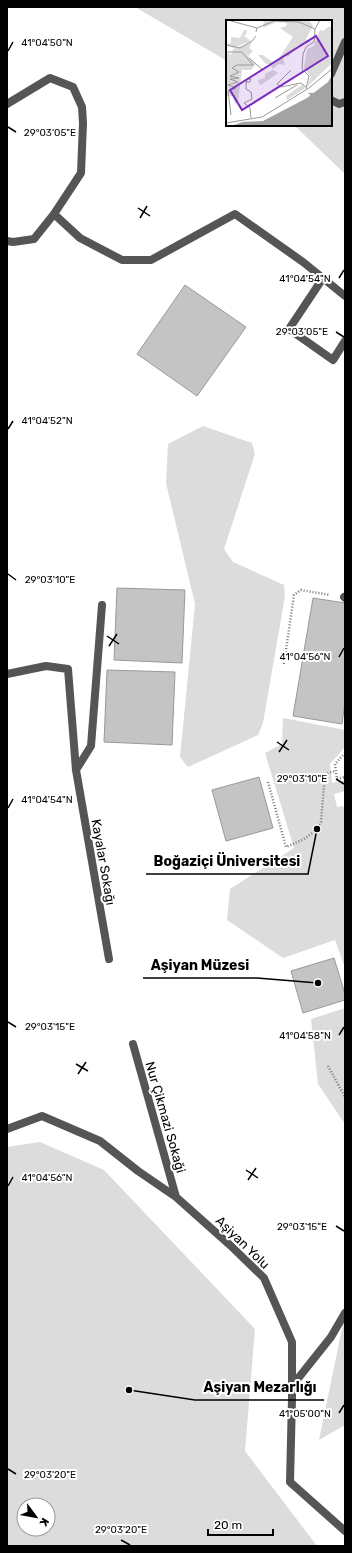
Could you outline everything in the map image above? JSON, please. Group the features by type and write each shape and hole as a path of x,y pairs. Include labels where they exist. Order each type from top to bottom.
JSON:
{"street":[{"path":"332,72 345,42"},
{"path":"7,104 50,78 73,87 82,108 83,123 82,173 54,214 34,239 13,242 7,241"},
{"path":"332,100 339,104 345,102"},
{"path":"54,214 80,238 122,260 151,260 235,214 303,262 345,296"},
{"path":"322,278 289,329 333,360 345,341"},
{"path":"76,770 91,746 102,605"},
{"name":"Kayalar Sokağı","path":"7,674 46,666 68,669 76,770 109,959"},
{"name":"Nur Çikmazi Sokaği","path":"133,1044 176,1197"},
{"name":"Aşiyan Yolu","path":"7,1129 42,1116 100,1141 138,1171 176,1197 264,1278 292,1342 290,1482 345,1531"},
{"path":"292,1386 331,1337 345,1313"}],"path":[{"path":"284,664 294,595 301,590 345,597"},
{"path":"345,753 335,764 337,779 345,777"},
{"path":"268,782 286,846 300,842 311,835 321,822 325,774 336,771"},
{"path":"328,1066 345,1097"}],"shaded area":[{"path":"135,7 345,7 345,174 295,126 332,126 332,20 226,20 226,60"},
{"path":"203,426 252,443 255,454 224,549 233,562 284,585 285,596 263,723 258,735 188,767 180,757 195,604 166,483 168,444"},
{"path":"283,718 345,730 345,747 330,764 332,783 345,780 345,791 334,794 337,807 343,806 345,810 345,968 335,940 283,958 227,920 230,889 294,848 265,753 282,744"},
{"path":"345,1008 345,1124 318,1084 311,1019"},
{"path":"40,1142 104,1170 255,1329 245,1451 317,1546 7,1546 7,1147"},
{"path":"345,1314 345,1425 319,1440"}],"building":[{"path":"185,285 246,327 197,396 137,354"},
{"path":"117,588 185,590 182,663 114,660"},
{"path":"313,598 345,603 345,702 342,724 293,716"},
{"path":"107,670 175,672 172,745 104,742"},
{"path":"259,777 273,828 226,841 212,790"},
{"path":"334,958 345,994 345,1000 303,1013 291,971"}],"place":[{"name":"Boğaziçi Üniversitesi","path":"317,829"},
{"name":"Aşiyan Müzesi","path":"318,983"},
{"name":"Aşiyan Mezarlığı","path":"129,1390"}]}
